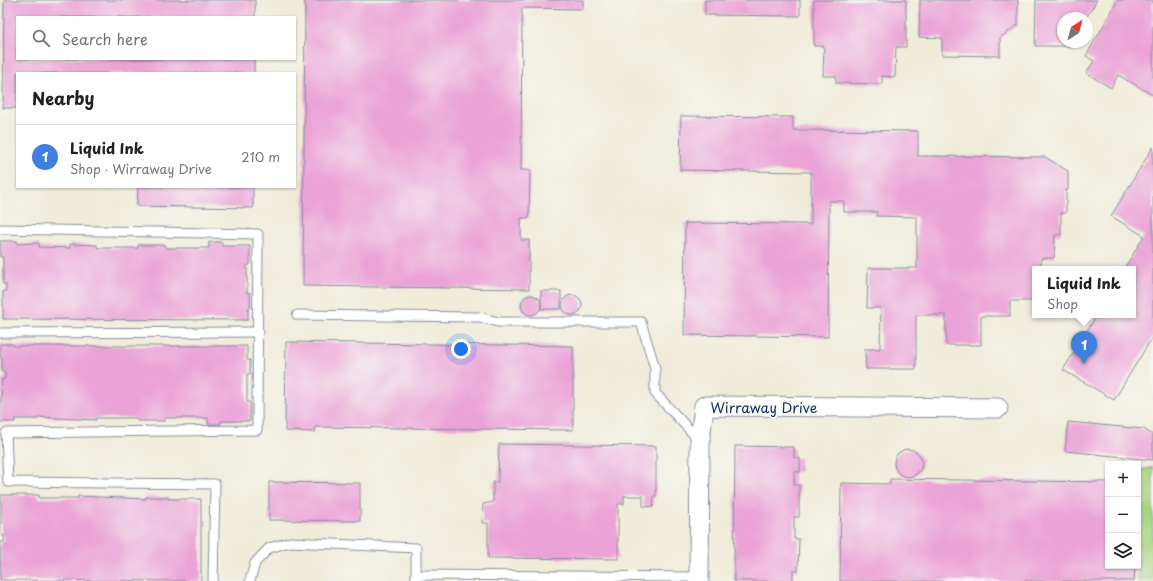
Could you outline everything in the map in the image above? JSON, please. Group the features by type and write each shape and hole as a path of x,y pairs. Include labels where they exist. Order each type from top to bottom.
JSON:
{"street":[{"name":"Wirraway Drive","path":"699,579 700,441 704,406 998,408"}],"lane":[{"path":"0,229 258,234 257,430 6,433 8,482 215,484 213,581"},
{"path":"297,315 480,317 498,322 642,322 655,368 655,393 700,441"},
{"path":"0,333 258,332"},
{"path":"250,581 255,563 269,548 290,542 416,548 416,578 699,579"}],"green space":[{"path":"1153,467 1153,581 1138,581 1138,569 1141,569 1141,470"}],"building":[{"path":"4,0 255,0 255,16 16,16 16,60 254,60 254,72 16,72 16,108 3,108"},
{"path":"305,0 583,0 583,9 522,8 521,170 530,170 529,218 521,218 521,240 529,240 529,289 303,286"},
{"path":"705,0 800,0 800,16 705,15"},
{"path":"814,0 906,0 906,47 896,47 895,77 882,76 882,84 836,83 836,76 823,76 824,46 814,46"},
{"path":"920,0 1018,0 1018,25 1000,38 1000,56 942,55 942,38 919,37"},
{"path":"1036,0 1097,0 1090,12 1057,12 1057,46 1035,46"},
{"path":"1118,0 1153,0 1153,95 1118,75 1111,88 1086,73 1094,61 1086,56 1091,48 1093,48 1093,44"},
{"path":"681,116 793,117 793,130 918,131 918,156 1045,157 1068,171 1068,190 1066,190 1066,213 1061,213 1061,235 1055,235 1054,258 1041,258 1041,266 1032,266 1032,301 1010,301 1010,316 981,316 981,345 946,345 946,315 916,315 916,369 866,369 865,349 880,349 881,308 867,308 868,268 917,268 917,217 876,216 877,212 844,212 844,201 829,201 828,337 684,335 685,223 811,224 811,172 680,170"},
{"path":"1153,147 1153,336 1114,400 1063,370 1095,318 1136,318 1136,266 1126,266 1144,236 1111,216"},
{"path":"138,188 253,188 253,208 137,206"},
{"path":"0,241 17,241 17,244 39,243 39,247 70,248 70,244 97,245 97,248 138,248 138,245 165,245 165,248 209,248 209,242 222,242 222,246 250,246 250,265 247,265 247,293 250,293 248,320 3,319 3,291 6,291 6,284 3,284 3,257 0,257"},
{"path":"541,291 561,291 561,309 541,309"},
{"path":"531,295 538,298 541,305 538,312 531,315 524,312 521,305 524,298"},
{"path":"572,295 579,298 582,305 579,312 572,315 565,312 562,305 565,298"},
{"path":"286,342 573,346 573,430 315,427 315,432 285,431"},
{"path":"0,344 13,344 13,346 247,346 247,360 250,360 250,374 247,374 247,402 250,402 250,421 221,421 221,424 208,424 208,418 164,418 164,421 137,421 137,418 96,418 96,420 38,417 38,419 15,419 15,422 0,422 2,379 5,379 5,372 2,372"},
{"path":"1068,422 1144,429 1153,435 1153,460 1065,451"},
{"path":"499,444 656,446 656,496 654,496 653,507 643,506 643,496 624,496 624,504 618,504 618,559 488,558 488,523 482,523 483,504 493,502 493,482 498,482"},
{"path":"735,446 794,447 794,458 800,458 800,472 794,472 794,485 799,485 799,517 794,517 794,539 799,539 798,571 793,571 793,581 734,581"},
{"path":"908,449 918,453 922,463 918,473 908,477 898,473 894,463 898,453"},
{"path":"890,479 1105,482 1105,569 1135,569 1134,581 840,581 841,483 890,484"},
{"path":"269,482 360,483 360,521 269,520"},
{"path":"1,495 39,495 39,498 78,498 78,496 146,499 146,497 168,497 168,499 201,499 201,581 0,580 1,542 4,542 4,536 1,535"}],"place":[{"name":"Liquid Ink","path":"1084,364"}]}
